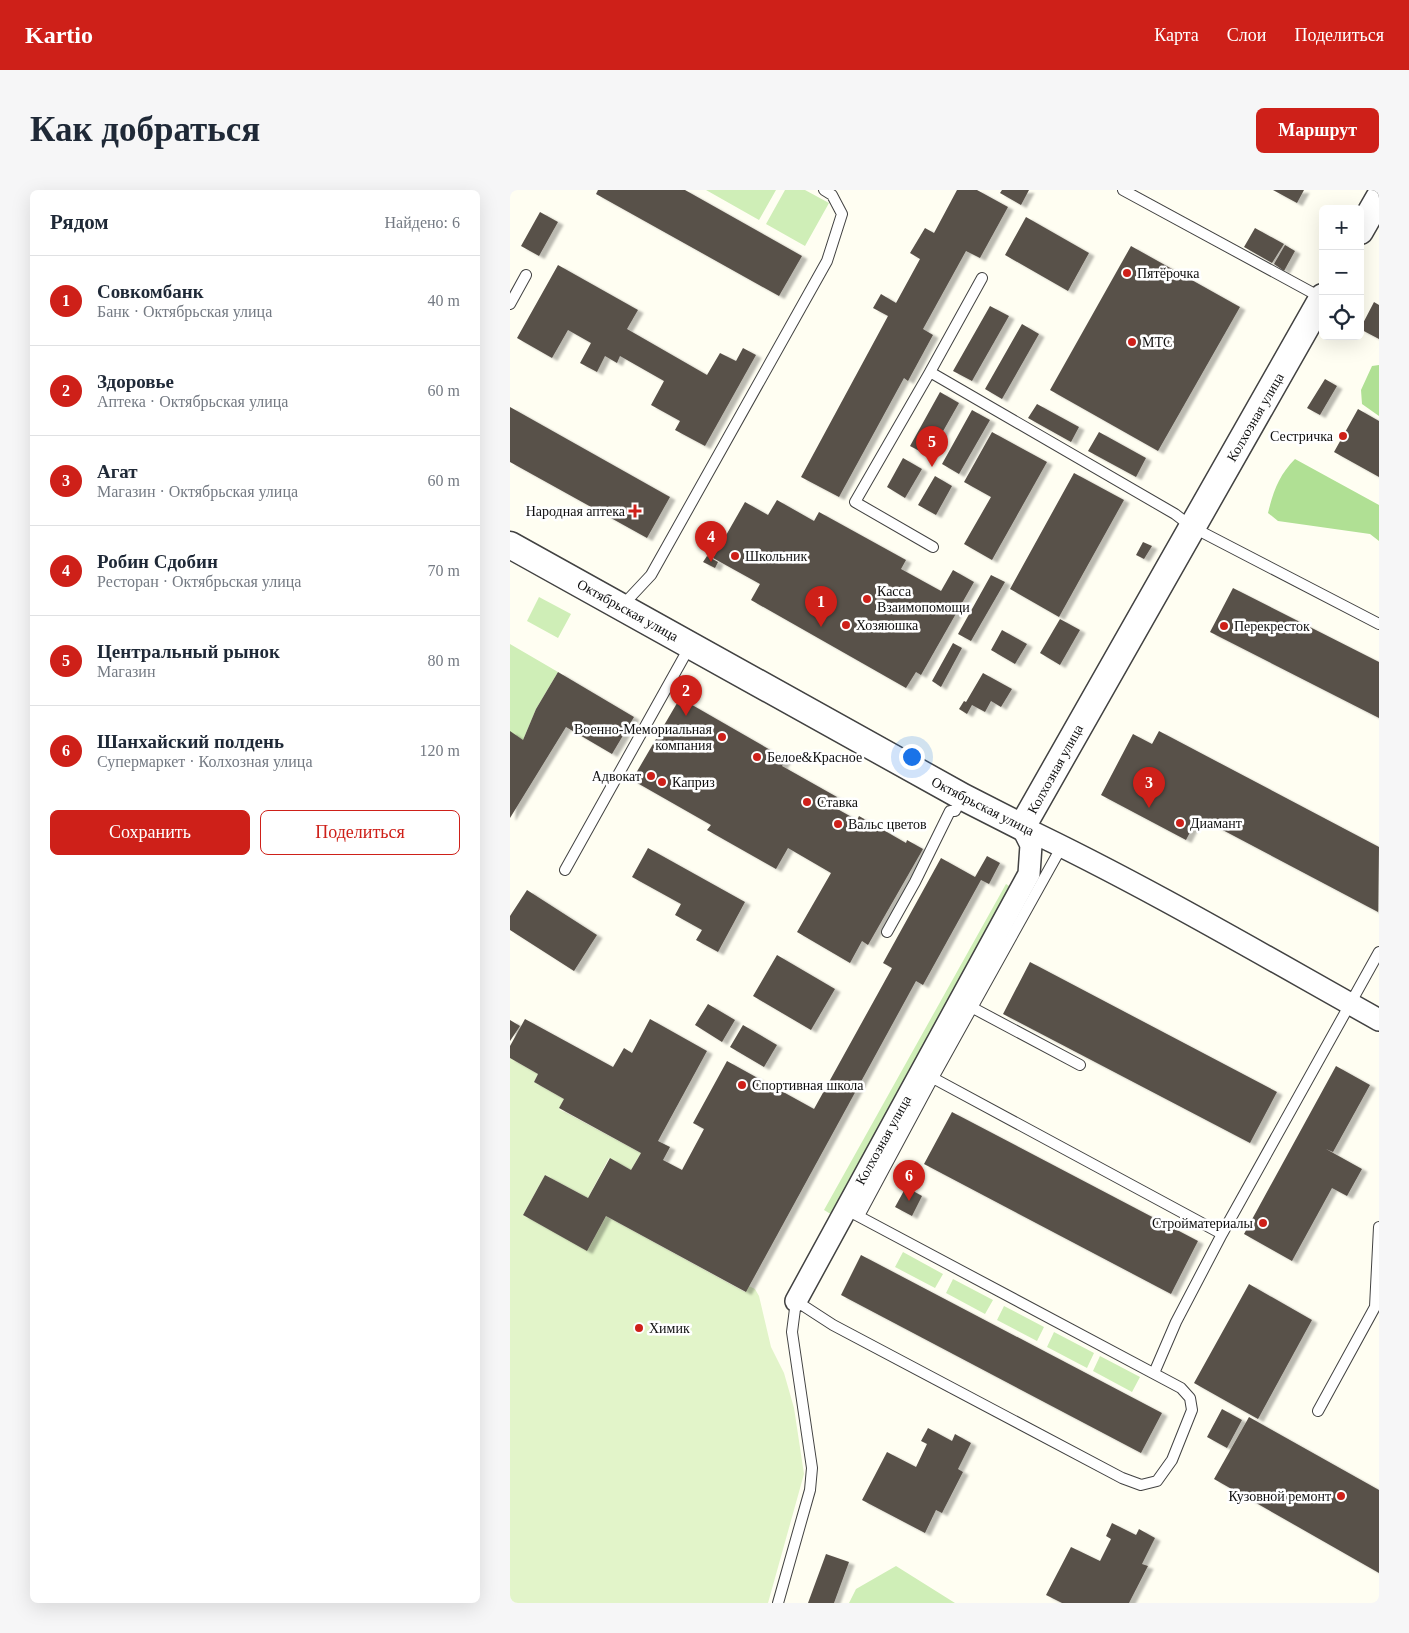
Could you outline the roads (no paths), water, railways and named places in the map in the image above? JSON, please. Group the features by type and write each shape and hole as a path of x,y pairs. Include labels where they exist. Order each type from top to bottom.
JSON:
{"street":[{"path":"1364,224 1379,198"},
{"name":"Колхозная улица","path":"796,1301 852,1213 1030,874 1031,845 1022,827 1319,303"},
{"name":"Октябрьская улица","path":"510,544 962,797 1062,846 1379,1020"}],"lane":[{"path":"622,606 651,575 826,261 842,214 832,195 824,190"},
{"path":"1123,190 1319,296"},
{"path":"510,304 526,275"},
{"path":"933,548 855,502 982,278"},
{"path":"930,372 1175,514 1192,527 1379,624"},
{"path":"565,870 691,645"},
{"path":"887,932 915,882 950,811 955,811 962,797"},
{"path":"778,1603 810,1490 812,1468 792,1332 796,1301 833,1325 1122,1478 1141,1485 1157,1481 1172,1460 1192,1410 1190,1398 1181,1388 852,1213 933,1078 1062,846"},
{"path":"1154,1373 1176,1322 1222,1234 1379,952"},
{"path":"973,1008 1080,1065"},
{"path":"933,1078 1222,1234"},
{"path":"1318,1411 1375,1307 1379,1227"}],"place":[{"name":"Пятёрочка","path":"1127,273"},
{"name":"МТС","path":"1132,342"},
{"name":"Сестричка","path":"1343,436"},
{"name":"Центральный рынок","path":"932,467"},
{"name":"Народная аптека","path":"635,511"},
{"name":"Школьник","path":"735,556"},
{"name":"Робин Сдобин","path":"711,562"},
{"name":"Касса Взаимопомощи","path":"867,599"},
{"name":"Хозяюшка","path":"846,625"},
{"name":"Перекресток","path":"1224,626"},
{"name":"Совкомбанк","path":"821,627"},
{"name":"Здоровье","path":"686,716"},
{"name":"Военно-Мемориальная компания","path":"722,737"},
{"name":"Белое&Красное","path":"757,757"},
{"name":"Адвокат","path":"651,776"},
{"name":"Каприз","path":"662,782"},
{"name":"Ставка","path":"807,802"},
{"name":"Агат","path":"1149,808"},
{"name":"Диамант","path":"1180,823"},
{"name":"Вальс цветов","path":"838,824"},
{"name":"Спортивная школа","path":"742,1085"},
{"name":"Шанхайский полдень","path":"909,1201"},
{"name":"Стройматериалы","path":"1263,1223"},
{"name":"Химик","path":"639,1328"},
{"name":"Кузовной ремонт","path":"1341,1496"}]}
